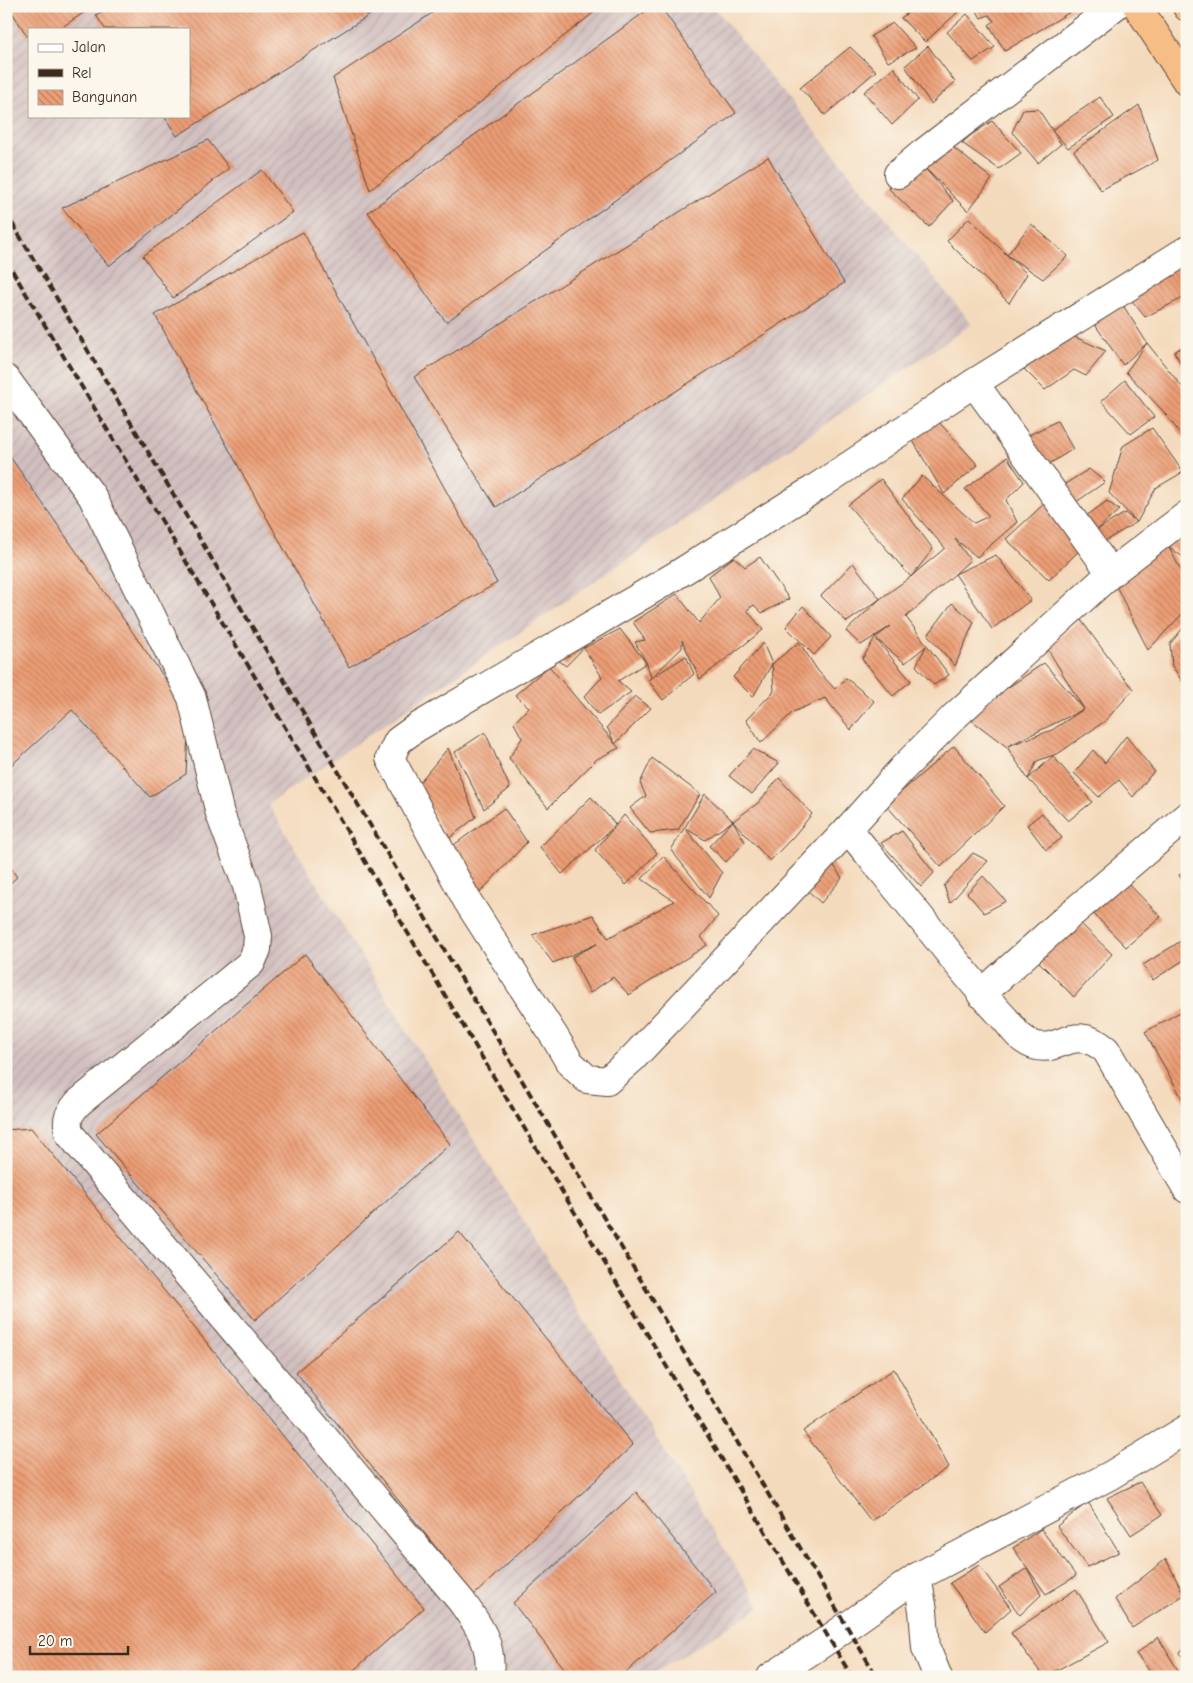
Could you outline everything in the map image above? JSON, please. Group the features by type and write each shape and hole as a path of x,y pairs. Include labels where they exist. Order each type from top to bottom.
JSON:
{"highway":[{"path":"1137,6 1187,82"}],"street":[{"path":"898,174 1115,6"},
{"path":"1187,250 675,576 416,728 398,741 390,758 468,902 570,1063 588,1080 607,1081 632,1058 902,768 956,715 1111,573 1187,515"},
{"path":"6,379 92,496 192,698 220,814 247,886 258,936 257,949 251,962 78,1103 70,1112 67,1121 69,1133 462,1602 483,1632 491,1662 489,1677"},
{"path":"974,384 1111,573"},
{"path":"981,994 1064,920 1187,816"},
{"path":"848,828 981,994 1022,1038 1033,1045 1045,1048 1074,1038 1085,1038 1096,1042 1106,1050 1187,1189"},
{"path":"771,1677 807,1667 917,1578 1111,1475 1187,1429"},
{"path":"917,1578 923,1610 926,1648 938,1677"}],"shaded area":[{"path":"6,6 713,6 972,324 268,804 760,1607 648,1677 6,1677"}],"building":[{"path":"8,6 94,6 61,28 28,28 28,37"},
{"path":"110,6 384,6 177,136 165,118 190,118 190,28 104,28 96,15"},
{"path":"443,6 602,6 370,190 333,78"},
{"path":"653,6 660,6 736,113 446,322 368,212"},
{"path":"916,6 952,6 958,12 925,42 901,18"},
{"path":"974,6 1073,6 1075,9 1005,51 989,25 994,21 989,15 981,18"},
{"path":"967,14 995,47 973,61 947,32"},
{"path":"893,23 916,48 888,62 871,36"},
{"path":"928,46 955,82 931,104 905,66"},
{"path":"850,47 876,71 825,115 800,88"},
{"path":"894,68 918,100 892,125 864,92"},
{"path":"1100,97 1114,117 1068,148 1052,130"},
{"path":"1139,105 1158,160 1101,190 1074,151"},
{"path":"1038,109 1061,144 1038,163 1012,132 1023,110"},
{"path":"992,121 1021,153 999,169 962,143"},
{"path":"208,140 229,168 109,266 62,208"},
{"path":"948,143 992,179 968,211 924,167 953,201 929,227 889,189 917,159"},
{"path":"768,157 844,283 496,507 414,377"},
{"path":"262,170 293,212 173,298 143,256"},
{"path":"969,218 1027,274 1009,303 947,241"},
{"path":"1031,224 1068,256 1043,279 1007,255"},
{"path":"303,232 497,583 349,667 155,315"},
{"path":"1187,257 1187,296 1145,317 1126,293"},
{"path":"1119,299 1147,343 1123,365 1091,319"},
{"path":"1066,333 1106,351 1086,376 1074,370 1045,390 1022,367"},
{"path":"1147,343 1187,393 1187,442 1162,410 1126,372"},
{"path":"1187,344 1187,373 1174,352"},
{"path":"1125,380 1154,417 1131,434 1101,401"},
{"path":"936,419 978,465 944,494 912,439"},
{"path":"1057,421 1073,449 1049,464 1027,436"},
{"path":"1152,428 1183,472 1156,488 1137,522 1109,493 1123,446"},
{"path":"6,451 189,713 186,774 150,797 72,710 6,770"},
{"path":"1007,457 1024,482 1006,500 1017,522 977,557 955,539 970,560 906,617 949,675 934,685 916,666 926,646 905,663 875,638 891,626 861,645 846,631 880,599 945,548 902,499 922,476 974,523 989,516 965,489"},
{"path":"1089,469 1105,482 1069,507 1057,489"},
{"path":"881,479 933,549 911,577 848,505"},
{"path":"1107,501 1119,510 1096,531 1082,519"},
{"path":"1046,502 1083,547 1049,580 1006,539"},
{"path":"1125,513 1137,522 1100,544 1092,533"},
{"path":"1187,530 1187,560 1168,546"},
{"path":"1168,546 1187,581 1187,609 1148,650 1113,580"},
{"path":"996,555 1031,600 992,629 955,574"},
{"path":"734,557 745,567 760,557 789,599 762,613 754,605 747,610 763,630 700,679 682,640 682,648 651,678 647,664 635,642 645,640 633,622 677,594 699,623 720,598 709,576"},
{"path":"853,563 880,599 847,622 821,596"},
{"path":"952,603 974,622 955,666 928,635"},
{"path":"803,606 831,637 814,655 786,627"},
{"path":"1081,620 1122,676 1134,689 1105,721 1059,753 1037,761 1028,779 1007,747 966,716 1044,663 1084,709 1047,648","holes":["1084,709 1052,730 1008,746"]},
{"path":"1187,623 1187,689 1172,666 1170,644"},
{"path":"620,629 646,663 618,681 631,692 598,715 584,697 602,677 584,648"},
{"path":"593,638 566,666 553,656"},
{"path":"875,638 911,681 893,696 862,659"},
{"path":"799,642 818,671 835,689 846,678 874,701 851,730 825,698 793,712 761,743 746,720 774,691 772,664"},
{"path":"763,643 772,664 753,697 733,677"},
{"path":"686,656 694,674 663,700 648,680"},
{"path":"549,666 619,748 597,759 548,808 509,758 522,738 514,723 529,707 515,695"},
{"path":"635,696 651,708 615,744 607,727"},
{"path":"485,732 510,788 484,809 455,752"},
{"path":"1126,736 1154,771 1133,797 1119,780 1099,797 1074,773 1093,750 1105,763"},
{"path":"954,746 1004,806 941,867 886,805"},
{"path":"448,748 476,817 447,840 418,784"},
{"path":"753,749 779,763 752,794 729,776"},
{"path":"1053,756 1092,802 1068,821 1028,779"},
{"path":"652,758 700,794 678,830 650,833 630,808 646,796 640,783"},
{"path":"779,778 812,814 770,861 733,821 758,803"},
{"path":"705,794 733,821 705,840 685,828 722,873 709,898 671,850"},
{"path":"591,797 616,825 562,874 540,847"},
{"path":"504,808 527,842 473,900 447,850"},
{"path":"1042,813 1062,838 1046,850 1027,825"},
{"path":"624,815 657,853 626,885 595,850"},
{"path":"733,821 745,842 726,862 709,846"},
{"path":"902,831 934,873 921,887 881,843"},
{"path":"973,853 988,861 950,903 944,886"},
{"path":"663,856 718,916 701,937 707,945 629,995 613,977 590,993 572,957 597,944 553,963 532,935 593,915 608,938 674,901 642,879"},
{"path":"829,858 842,878 821,903 803,886"},
{"path":"6,861 17,877 6,887"},
{"path":"1187,871 1187,886 1179,875"},
{"path":"983,876 1006,901 984,913 967,893"},
{"path":"1123,878 1161,917 1126,947 1088,908"},
{"path":"1077,920 1112,954 1074,997 1034,957"},
{"path":"1187,937 1187,958 1153,980 1143,965"},
{"path":"305,954 450,1144 255,1320 96,1134"},
{"path":"1187,1008 1187,1107 1145,1032"},
{"path":"31,1128 424,1608 346,1677 6,1677 6,1130"},
{"path":"459,1232 633,1445 474,1595 296,1372"},
{"path":"894,1369 949,1467 871,1521 803,1431"},
{"path":"1140,1482 1162,1515 1131,1535 1107,1498"},
{"path":"636,1492 716,1592 621,1677 571,1677 513,1603"},
{"path":"1088,1502 1119,1552 1087,1567 1057,1526"},
{"path":"1041,1529 1076,1576 1046,1594 1013,1548"},
{"path":"1166,1559 1184,1595 1132,1628 1115,1599"},
{"path":"979,1565 1011,1609 985,1632 950,1583"},
{"path":"1027,1568 1041,1595 1020,1615 999,1587"},
{"path":"1076,1589 1109,1642 1044,1677 1011,1633"},
{"path":"1158,1637 1182,1677 1155,1677 1136,1654"},
{"path":"1187,1646 1187,1663 1180,1653"}],"railway":[{"path":"6,213 877,1677"},
{"path":"6,260 852,1677"}]}
